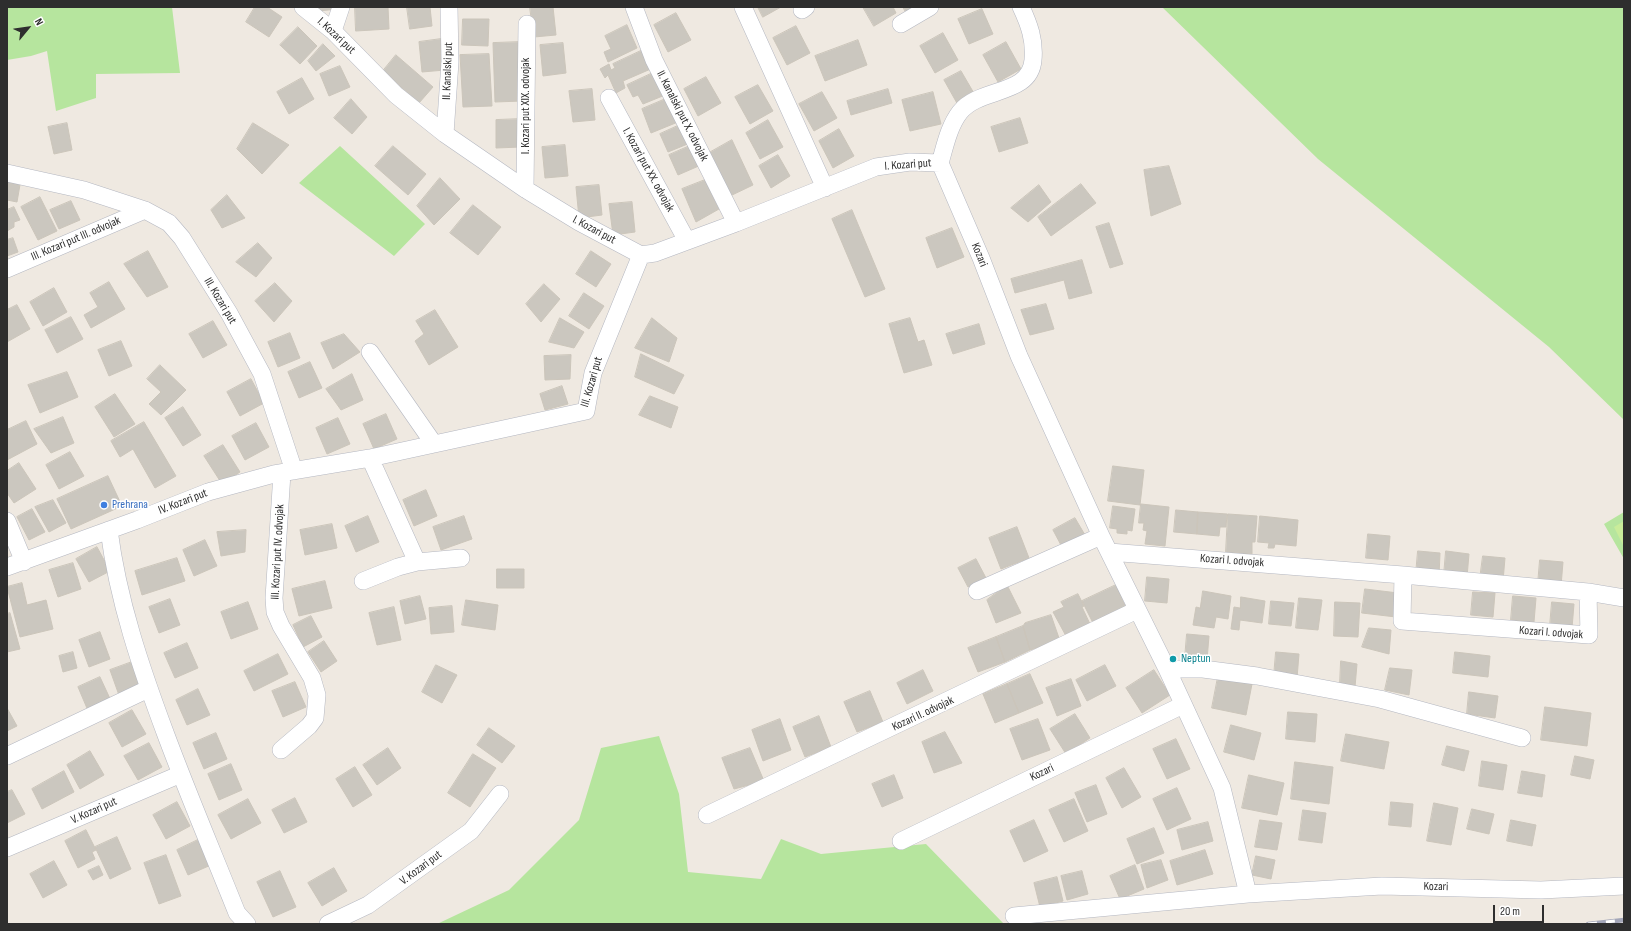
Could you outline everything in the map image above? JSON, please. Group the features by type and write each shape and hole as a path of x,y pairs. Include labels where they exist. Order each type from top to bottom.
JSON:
{"street":[{"name":"I. Kozari put","path":"303,7 333,31 396,95 445,134 525,189 579,222 641,255 656,253 876,167 910,162 940,163"},
{"path":"333,31 341,7"},
{"name":"II. Kanalski put","path":"445,134 450,62 449,7"},
{"name":"II. Kanalski put X. odvojak","path":"634,7 654,60 736,223"},
{"path":"743,7 825,188"},
{"path":"902,24 930,7"},
{"path":"940,163 949,134 960,112 976,98 1017,85 1027,77 1033,66 1034,46 1029,23 1021,7"},
{"name":"I. Kozari put XIX. odvojak","path":"525,189 527,24"},
{"name":"I. Kozari put XX. odvojak","path":"609,98 688,241"},
{"name":"Kozari","path":"940,163 981,258 1019,356 1101,536 1167,669 1222,788 1248,894"},
{"name":"III. Kozari put","path":"7,173 84,190 145,210 169,223 182,238 229,313 262,374 288,472 370,458 586,411 593,373 641,255"},
{"name":"III. Kozari put III. odvojak","path":"7,269 145,210"},
{"path":"370,352 434,444"},
{"path":"370,458 417,562"},
{"name":"IV. Kozari put","path":"7,568 208,492 288,472"},
{"name":"III. Kozari put IV. odvojak","path":"281,750 309,726 315,718 317,695 312,678 275,612 274,598 288,472"},
{"path":"7,521 24,562"},
{"path":"109,530 123,608 148,689 180,774 237,912 247,924"},
{"path":"977,590 1101,536"},
{"name":"Kozari I. odvojak","path":"1109,552 1403,575 1588,592 1589,635 1402,622 1403,575"},
{"path":"363,581 398,567 417,562 461,558"},
{"path":"1588,592 1624,598"},
{"name":"Kozari II. odvojak","path":"707,815 1137,610"},
{"path":"1167,669 1203,669 1257,676 1380,699 1522,738"},
{"path":"7,756 148,689"},
{"name":"Kozari","path":"901,841 1183,705"},
{"name":"V. Kozari put","path":"7,848 180,774"},
{"name":"V. Kozari put","path":"328,924 368,905 471,831 500,794"},
{"name":"Kozari","path":"1014,916 1248,894 1382,886 1541,890 1624,886"}],"green space":[{"path":"7,7 172,7 180,73 96,74 96,98 56,111 47,51 31,56 7,60"},
{"path":"1162,7 1624,7 1624,420 1549,347 1318,159"},
{"path":"340,146 425,224 394,256 299,183"},
{"path":"1624,512 1624,559 1604,524"},
{"path":"1624,521 1624,547 1614,527"},
{"path":"659,736 679,794 688,872 761,879 781,839 821,854 926,844 1004,924 437,924 509,890 579,820 601,748"}],"building":[{"path":"255,7 267,7 282,17 269,37 246,22"},
{"path":"316,7 339,7 339,9 317,11"},
{"path":"355,7 388,7 389,29 356,31"},
{"path":"407,7 430,7 432,26 410,29"},
{"path":"530,7 553,7 556,35 534,37"},
{"path":"758,7 781,7 763,17"},
{"path":"863,7 893,7 896,13 874,26"},
{"path":"903,7 915,7 906,12"},
{"path":"982,9 993,34 969,44 958,19"},
{"path":"676,13 691,40 668,52 654,25"},
{"path":"463,19 489,19 488,46 462,45"},
{"path":"627,25 637,48 608,62 604,52 611,49 605,36"},
{"path":"796,26 810,53 787,65 773,38"},
{"path":"298,27 317,46 300,64 280,45"},
{"path":"943,33 958,60 935,73 920,46"},
{"path":"441,39 445,70 422,72 419,42"},
{"path":"858,40 867,65 825,81 815,56"},
{"path":"521,42 522,101 495,102 493,43"},
{"path":"1006,42 1021,69 998,82 983,55"},
{"path":"563,43 566,73 543,76 540,45"},
{"path":"323,44 335,56 316,71 308,61"},
{"path":"645,49 653,68 623,81 625,88 616,93 608,75 605,78 600,69 609,64 611,70 615,68 613,64"},
{"path":"489,54 492,106 463,107 460,55"},
{"path":"396,55 433,87 419,103 383,71"},
{"path":"340,66 350,87 329,96 320,74"},
{"path":"961,71 975,95 958,105 944,80"},
{"path":"655,72 665,95 643,104 638,95 633,97 627,85"},
{"path":"706,77 721,103 698,116 684,89"},
{"path":"302,78 314,99 289,114 277,92"},
{"path":"758,85 773,111 750,124 735,97"},
{"path":"592,89 595,120 573,122 569,91"},
{"path":"888,89 892,103 851,115 847,101"},
{"path":"822,92 837,118 814,131 799,104"},
{"path":"933,92 941,124 910,131 902,100"},
{"path":"668,98 678,122 651,133 642,109"},
{"path":"351,99 367,117 352,134 334,118"},
{"path":"1020,118 1028,143 999,152 991,127"},
{"path":"521,119 521,147 496,148 496,120"},
{"path":"768,120 783,147 760,159 746,133"},
{"path":"67,123 72,150 54,154 48,127"},
{"path":"253,123 289,145 262,174 237,149"},
{"path":"682,124 690,143 668,152 660,134"},
{"path":"839,129 854,156 833,168 819,141"},
{"path":"732,140 753,185 730,196 709,153"},
{"path":"565,145 568,176 545,178 542,147"},
{"path":"692,145 701,165 678,175 669,155"},
{"path":"393,146 426,174 408,195 375,166"},
{"path":"778,155 790,176 771,188 759,166"},
{"path":"1169,166 1181,204 1151,216 1144,170"},
{"path":"7,176 21,179 17,202 7,200"},
{"path":"440,178 460,199 434,225 417,206"},
{"path":"705,180 719,209 696,222 682,189"},
{"path":"1081,184 1096,203 1051,236 1038,217"},
{"path":"599,185 602,215 579,218 576,187"},
{"path":"1039,185 1051,202 1028,222 1011,208"},
{"path":"227,195 245,218 222,228 211,210"},
{"path":"40,197 57,231 38,240 21,207"},
{"path":"71,201 80,220 59,229 50,210"},
{"path":"632,202 635,232 613,235 609,204"},
{"path":"473,205 501,227 478,255 450,233"},
{"path":"14,207 20,220 14,222 14,227 7,231 7,210"},
{"path":"852,210 885,289 865,297 832,219"},
{"path":"1109,223 1123,264 1110,268 1096,227"},
{"path":"952,228 964,257 937,268 926,238"},
{"path":"13,238 18,252 7,256 7,240"},
{"path":"258,243 272,258 256,277 236,262"},
{"path":"148,251 168,287 147,297 124,264"},
{"path":"591,251 611,264 596,287 576,274"},
{"path":"1082,260 1092,293 1069,299 1064,280 1015,293 1011,279"},
{"path":"109,282 125,309 91,328 84,315 98,307 90,293"},
{"path":"275,283 292,301 274,322 255,301"},
{"path":"544,284 560,299 541,322 526,304"},
{"path":"54,288 67,312 43,326 30,302"},
{"path":"584,293 604,306 589,329 569,316"},
{"path":"1046,304 1054,329 1030,335 1021,310"},
{"path":"17,305 30,329 7,342 7,310"},
{"path":"435,310 458,347 429,365 415,341 424,334 416,321"},
{"path":"71,317 83,339 57,353 45,330"},
{"path":"560,318 584,332 574,348 549,342"},
{"path":"652,318 677,338 669,362 635,348"},
{"path":"910,318 918,342 924,340 932,365 904,373 889,324"},
{"path":"213,321 227,345 203,358 189,334"},
{"path":"979,324 985,344 953,354 946,334"},
{"path":"290,333 300,358 278,367 268,342"},
{"path":"344,334 360,352 333,369 321,343"},
{"path":"121,341 132,366 109,376 98,350"},
{"path":"641,354 684,375 674,394 635,377"},
{"path":"571,355 570,379 545,380 544,356"},
{"path":"310,362 322,388 299,398 288,372"},
{"path":"160,365 186,390 161,415 149,404 161,392 147,379"},
{"path":"67,372 78,397 40,413 28,385"},
{"path":"352,374 363,400 341,410 326,389"},
{"path":"251,379 264,403 240,416 227,392"},
{"path":"562,386 568,404 545,410 540,394"},
{"path":"115,394 135,424 114,437 95,407"},
{"path":"650,396 678,407 671,428 639,415"},
{"path":"183,407 201,435 183,446 165,418"},
{"path":"386,414 397,439 374,449 363,424"},
{"path":"63,417 74,443 51,453 34,429"},
{"path":"338,418 350,444 327,454 316,428"},
{"path":"26,421 37,444 7,460 7,430"},
{"path":"144,422 176,476 155,488 133,449 120,457 111,441"},
{"path":"256,423 269,447 245,460 232,436"},
{"path":"223,445 240,472 222,484 204,456"},
{"path":"70,452 84,476 59,489 46,465"},
{"path":"19,463 36,489 14,503 7,493 7,471"},
{"path":"1113,466 1144,470 1140,505 1108,501"},
{"path":"108,476 122,506 71,529 57,499"},
{"path":"426,490 437,516 414,526 403,500"},
{"path":"53,500 66,523 49,532 35,507"},
{"path":"1141,504 1169,507 1165,546 1145,544 1147,531 1143,530 1144,523 1139,523"},
{"path":"1113,506 1135,509 1132,531 1127,530 1127,534 1117,533 1117,529 1110,528"},
{"path":"32,509 45,532 29,540 17,517"},
{"path":"1176,510 1198,512 1197,534 1174,532"},
{"path":"1198,512 1227,514 1226,527 1220,527 1219,536 1197,534"},
{"path":"1228,514 1257,516 1255,542 1252,542 1252,554 1226,552"},
{"path":"368,516 379,542 356,552 345,526"},
{"path":"464,516 472,539 441,550 433,527"},
{"path":"1260,516 1298,520 1296,546 1275,544 1274,548 1268,548 1269,543 1258,542"},
{"path":"1075,518 1085,535 1062,547 1053,530"},
{"path":"332,524 337,548 305,555 300,530"},
{"path":"1017,527 1029,558 1001,569 989,538"},
{"path":"246,530 245,552 221,556 217,532"},
{"path":"1368,534 1390,536 1388,560 1366,558"},
{"path":"205,540 217,566 194,576 183,550"},
{"path":"97,547 110,571 89,582 76,559"},
{"path":"1418,551 1440,553 1439,576 1416,574"},
{"path":"1446,551 1469,554 1467,577 1444,575"},
{"path":"1483,556 1505,558 1503,581 1480,579"},
{"path":"177,558 185,581 142,595 135,571"},
{"path":"976,559 986,578 968,587 958,568"},
{"path":"1540,560 1563,562 1561,586 1538,584"},
{"path":"73,563 81,589 58,597 49,570"},
{"path":"497,569 524,569 524,588 497,588"},
{"path":"1147,577 1169,579 1167,603 1145,601"},
{"path":"325,581 332,608 299,616 292,589"},
{"path":"22,583 27,605 46,600 53,629 20,637 7,587"},
{"path":"1007,585 1021,613 996,623 987,600"},
{"path":"1116,585 1126,608 1093,623 1082,601"},
{"path":"1365,589 1398,593 1396,617 1362,613"},
{"path":"1203,591 1231,596 1228,619 1216,617 1214,628 1193,625 1196,607 1200,608"},
{"path":"1473,592 1495,593 1493,617 1471,615"},
{"path":"1078,594 1090,624 1066,636 1053,612 1064,607 1061,602"},
{"path":"420,596 426,619 405,624 400,601"},
{"path":"1513,596 1536,598 1534,622 1511,620"},
{"path":"1241,597 1265,601 1262,623 1240,620 1239,630 1231,629 1234,607 1240,608"},
{"path":"1299,598 1322,600 1318,630 1296,628"},
{"path":"170,599 180,625 159,633 149,607"},
{"path":"466,600 498,605 495,630 462,625"},
{"path":"1271,601 1294,603 1291,626 1269,624"},
{"path":"248,602 258,629 231,639 221,612"},
{"path":"1335,602 1360,603 1358,637 1334,636"},
{"path":"1552,602 1574,604 1572,628 1550,626"},
{"path":"452,606 454,632 431,634 429,608"},
{"path":"394,607 401,640 377,645 369,613"},
{"path":"10,613 20,649 7,652 7,614"},
{"path":"1051,615 1060,641 1030,650 1023,626 1025,623"},
{"path":"311,616 322,637 303,647 293,625"},
{"path":"1023,626 1030,650 1005,662 996,637"},
{"path":"1369,628 1391,630 1389,654 1362,647"},
{"path":"100,632 110,659 89,667 79,640"},
{"path":"1187,634 1209,636 1207,660 1185,658"},
{"path":"996,637 1005,662 978,672 968,648"},
{"path":"324,641 337,661 321,672 308,652"},
{"path":"187,643 198,668 175,678 164,653"},
{"path":"73,652 77,668 63,672 59,656"},
{"path":"1276,652 1299,654 1297,678 1274,676"},
{"path":"1455,652 1490,656 1488,677 1453,673"},
{"path":"278,654 288,674 254,691 244,671"},
{"path":"1341,661 1357,664 1355,687 1340,684"},
{"path":"132,662 142,690 120,698 110,670"},
{"path":"436,665 457,675 442,703 422,692"},
{"path":"1105,665 1116,686 1087,701 1076,680"},
{"path":"1390,668 1412,670 1409,695 1385,690"},
{"path":"923,670 933,691 907,704 897,683"},
{"path":"1154,670 1170,695 1142,713 1126,688"},
{"path":"1030,674 1043,703 1019,713 1007,684"},
{"path":"100,677 112,703 89,713 78,687"},
{"path":"1218,677 1252,684 1246,715 1212,708"},
{"path":"1071,679 1081,706 1057,716 1046,688"},
{"path":"295,682 306,707 283,717 272,691"},
{"path":"1007,684 1019,713 995,723 983,694"},
{"path":"198,689 210,715 187,725 176,700"},
{"path":"870,691 883,722 857,732 844,702"},
{"path":"1469,692 1498,696 1495,718 1467,714"},
{"path":"1545,707 1591,713 1587,746 1541,740"},
{"path":"7,708 17,726 7,731"},
{"path":"132,710 146,734 122,747 109,723"},
{"path":"1288,712 1317,714 1315,742 1286,739"},
{"path":"1075,714 1090,738 1066,754 1050,729"},
{"path":"819,716 831,747 805,757 793,727"},
{"path":"780,719 791,750 763,761 752,730"},
{"path":"1038,719 1050,750 1022,760 1010,729"},
{"path":"1231,725 1261,733 1254,760 1224,752"},
{"path":"489,728 515,746 502,763 477,745"},
{"path":"945,732 962,763 934,773 922,742"},
{"path":"216,733 227,759 204,769 193,743"},
{"path":"1346,734 1389,742 1384,769 1341,761"},
{"path":"1176,739 1190,769 1167,779 1153,749"},
{"path":"149,743 162,767 138,780 124,756"},
{"path":"1447,746 1469,751 1464,771 1442,765"},
{"path":"388,748 401,768 377,785 363,765"},
{"path":"750,748 764,781 734,789 722,758"},
{"path":"90,751 104,775 80,789 67,765"},
{"path":"473,754 496,768 470,807 448,793"},
{"path":"1575,756 1594,760 1590,779 1571,775"},
{"path":"1482,761 1507,765 1503,790 1479,786"},
{"path":"1295,762 1333,767 1329,804 1291,799"},
{"path":"231,764 242,790 219,800 208,774"},
{"path":"355,767 372,795 353,807 336,779"},
{"path":"1124,768 1141,797 1122,808 1106,778"},
{"path":"64,771 74,792 42,809 32,789"},
{"path":"1522,771 1545,775 1542,797 1518,793"},
{"path":"894,775 903,798 882,807 872,784"},
{"path":"1249,775 1284,783 1277,815 1242,808"},
{"path":"1096,785 1107,814 1087,822 1075,793"},
{"path":"1177,788 1191,819 1167,830 1153,799"},
{"path":"12,790 25,814 7,823 7,792"},
{"path":"295,798 307,822 284,833 272,810"},
{"path":"248,799 261,823 231,839 218,815"},
{"path":"1074,799 1088,831 1064,842 1049,810"},
{"path":"177,802 190,826 166,839 153,815"},
{"path":"1391,802 1413,804 1411,827 1389,825"},
{"path":"1434,803 1458,808 1451,845 1427,841"},
{"path":"1472,809 1494,814 1489,834 1467,829"},
{"path":"1303,810 1326,813 1322,843 1299,840"},
{"path":"1034,820 1048,851 1024,862 1010,831"},
{"path":"1260,820 1282,823 1277,850 1255,847"},
{"path":"1511,820 1536,825 1532,846 1507,841"},
{"path":"1208,822 1213,841 1182,850 1177,830"},
{"path":"1154,828 1164,853 1137,864 1127,839"},
{"path":"86,830 96,850 92,852 95,859 78,868 65,841"},
{"path":"117,837 131,869 110,879 95,847"},
{"path":"200,839 211,865 188,875 177,850"},
{"path":"1205,850 1213,874 1177,885 1170,861"},
{"path":"166,855 181,896 159,904 144,863"},
{"path":"1256,856 1275,860 1271,879 1252,875"},
{"path":"1161,860 1168,880 1147,888 1141,865"},
{"path":"54,861 67,885 43,898 30,874"},
{"path":"1135,865 1144,889 1120,899 1110,876"},
{"path":"99,866 103,875 93,880 88,871"},
{"path":"334,868 347,891 322,906 308,883"},
{"path":"280,871 296,907 273,917 257,882"},
{"path":"1082,871 1088,894 1067,900 1061,876"},
{"path":"1057,877 1063,901 1040,907 1034,883"}],"railway":[{"path":"1588,924 1624,920"}],"place":[{"name":"Prehrana","path":"104,505"},
{"name":"Neptun","path":"1173,659"}]}
